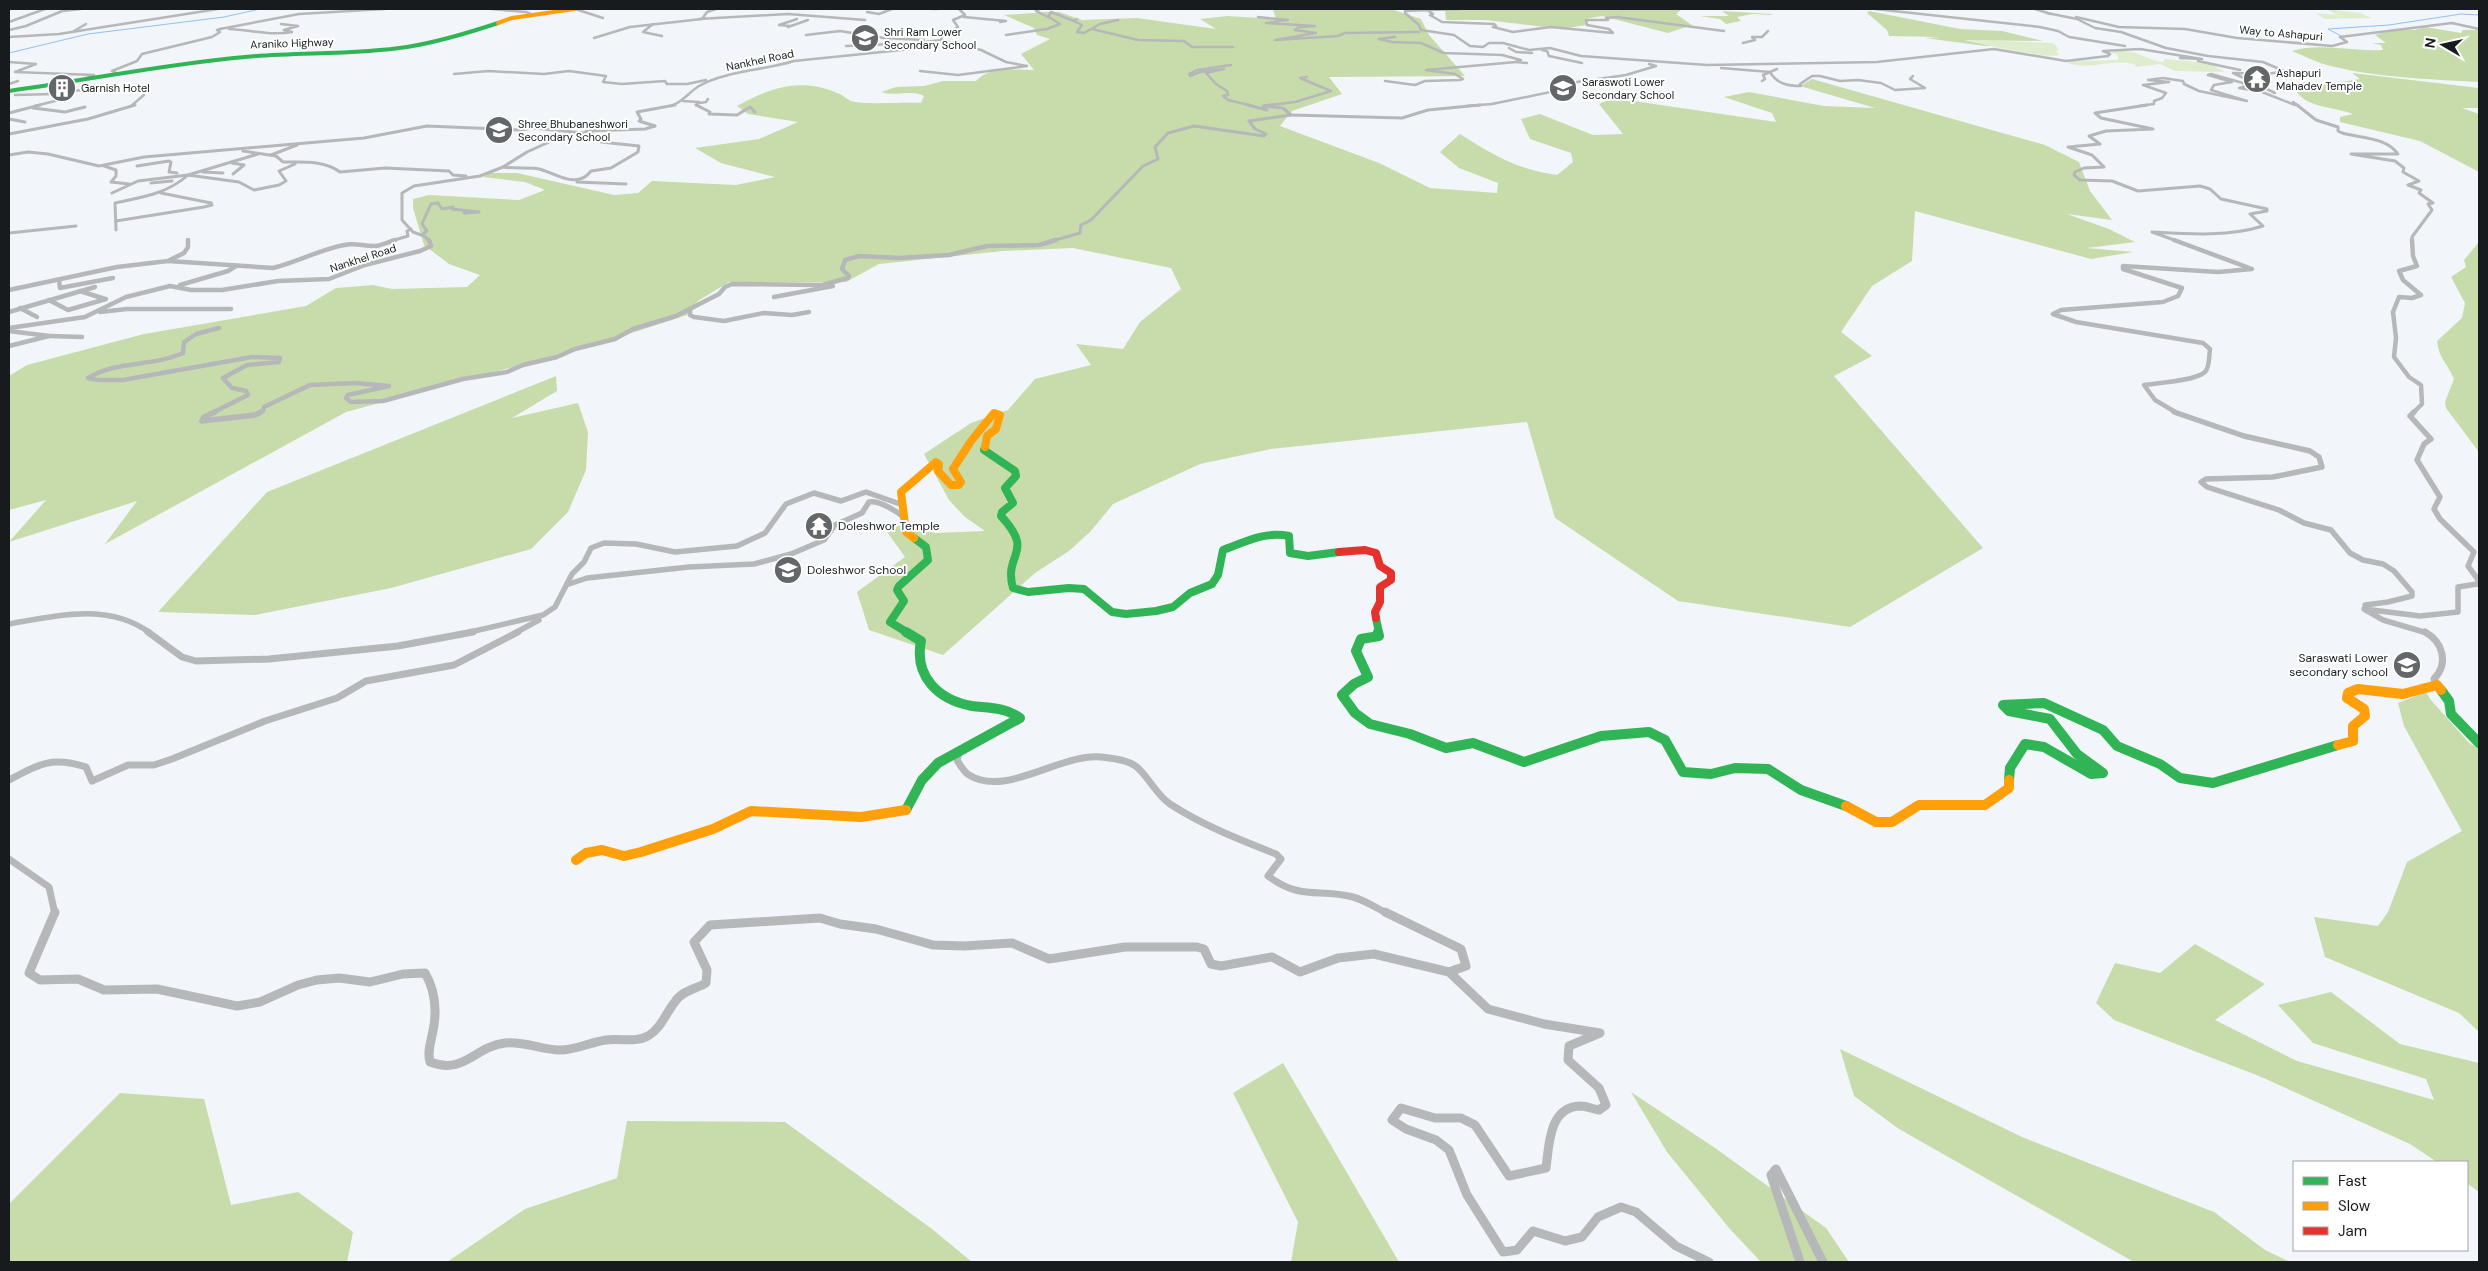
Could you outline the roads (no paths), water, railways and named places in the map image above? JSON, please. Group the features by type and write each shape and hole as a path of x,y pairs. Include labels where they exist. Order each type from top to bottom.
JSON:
{"main road":[{"name":"Araniko Highway","path":"12,93 134,70 245,57 405,47 453,38 508,19 574,9"},
{"path":"576,860 586,854 602,850 624,856 641,852 713,829 751,811 861,817 872,812 898,813 906,810 929,770 948,757 959,753 1020,718 1009,711 962,704 949,698 926,679 918,667 918,650 921,641 915,635 894,627 890,622 903,606 904,601 898,590 899,586 928,560 926,547 906,532 900,504 901,492 936,462 940,464 938,470 951,485 959,485 961,482 953,469 971,440 992,414 996,413 1000,415 996,429 987,436 984,450 1015,471 1016,476 1005,488 1013,503 1002,512 1001,516 1018,533 1019,539 1016,561 1009,574 1013,588 1018,591 1031,592 1077,588 1089,590 1095,594 1102,607 1113,613 1138,613 1172,608 1179,604 1188,594 1211,585 1218,575 1223,550 1266,534 1276,532 1289,536 1290,553 1298,557 1346,550 1369,550 1376,553 1380,566 1391,573 1391,580 1380,587 1380,602 1376,612 1379,636 1361,639 1356,651 1368,677 1354,684 1342,695 1349,708 1367,724 1386,730 1411,734 1446,749 1455,749 1473,743 1495,749 1524,762 1601,736 1649,732 1665,740 1683,772 1711,774 1735,768 1768,769 1801,790 1845,805 1876,822 1892,822 1919,805 1985,805 1993,802 2009,788 2010,768 2025,744 2044,746 2091,774 2103,774 2077,754 2050,719 2009,711 2003,705 2029,702 2044,703 2103,730 2117,746 2160,764 2180,778 2213,783 2353,741 2353,726 2365,716 2364,709 2347,698 2348,693 2358,689 2402,694 2437,685 2449,701 2451,714 2479,743"}],"street":[{"path":"27,17 45,9"},
{"path":"9,30 26,26 66,9"},
{"path":"9,22 27,17 81,9"},
{"path":"9,38 73,32 218,9"},
{"path":"115,72 112,71 137,61 142,54 212,37 220,32 218,29 300,14 385,9"},
{"path":"491,9 526,12 533,15"},
{"path":"574,9 603,18"},
{"path":"699,19 705,16 706,12 716,9"},
{"path":"854,18 877,9"},
{"path":"867,12 879,14 892,9"},
{"path":"933,9 938,10"},
{"path":"959,9 966,14 964,17 1006,21 1000,22"},
{"path":"1006,35 1046,29 1060,24 1036,11 1040,9"},
{"path":"1426,9 1432,14 1430,15 1432,18 1440,21 1494,24 1496,26 1493,27 1513,32 1551,28 1613,33 1610,29 1587,25 1586,20 1608,20 1606,18 1617,17 1724,31"},
{"path":"1420,31 1405,11 1460,9"},
{"path":"1875,9 1956,20 2040,27 2058,31 2069,37 2131,48 2129,49"},
{"name":"Way to Ashapuri","path":"2035,9 2047,13 2090,19 2098,23 2123,27 2185,29 2237,38 2332,46 2347,42 2340,36 2366,32 2452,23 2479,29"},
{"path":"1049,17 1048,13 1051,12 1082,25 1078,33 1086,33 1100,24 1118,20"},
{"path":"2047,13 2077,18 2090,26 2121,32 2136,40 2166,48 2208,56 2263,62 2284,72 2268,74 2233,73 2295,105 2316,120 2338,127 2338,131 2342,133 2382,142 2394,148 2398,154 2351,154 2398,162 2404,168 2403,172 2419,181 2408,185 2421,190 2419,193 2432,203 2428,204 2432,210 2425,223 2412,237 2413,256 2417,266 2399,271 2403,280 2421,295 2412,298 2399,297 2394,307 2392,324 2396,344 2394,357 2409,377 2421,385 2422,404 2410,416 2432,439 2424,444 2417,460 2440,496 2434,509 2440,519 2474,552 2468,566 2479,582 2458,587 2458,612 2420,616 2366,608"},
{"path":"793,14 784,17 824,21 832,18"},
{"path":"594,38 630,27 678,23 699,19 793,14 865,20"},
{"path":"1074,21 1077,20 1075,16"},
{"name":"Nankhel Road","path":"411,229 402,220 400,210 403,202 402,193 414,186 483,175 503,167 527,152 571,132 649,128 655,125 639,121 641,119 637,112 673,106 683,101 699,86 747,70 774,67 794,61 931,47 927,44 941,40 942,35 958,27 953,20 964,17"},
{"path":"1258,17 1262,17 1263,20 1288,20 1266,23 1315,26 1299,27 1295,30 1316,33 1275,40 1338,36 1345,33 1420,31 1454,35 1470,46 1483,47 1489,43 1502,43 1529,50 1550,48 1576,52 1578,56 1712,64 1878,62 1994,48 2066,61 2110,54 2103,51"},
{"path":"790,26 779,25 797,19"},
{"path":"785,28 808,20"},
{"path":"73,32 86,24"},
{"path":"223,28 255,30 278,35 292,32 284,30 298,26 281,24"},
{"path":"653,24 643,32 662,36"},
{"path":"1092,29 1110,35 1138,40 1184,41 1192,47 1233,47"},
{"path":"1420,31 1379,39 1425,43 1436,52 1483,56 1490,56 1491,54 1521,60 1516,62"},
{"path":"1743,43 1755,40 1752,37 1762,37 1768,31"},
{"path":"806,35 841,32 935,42"},
{"path":"920,71 958,75 981,72 987,69 1027,66 1004,62 981,50 941,40"},
{"path":"846,46 877,43 927,44"},
{"path":"1489,43 1509,47 1522,54 1546,50 1549,56 1582,63"},
{"path":"2103,51 2129,49 2202,59 2180,58"},
{"path":"2103,51 2140,52 2268,74"},
{"path":"1231,66 1196,70 1189,74 1190,76 1200,72 1224,69 1206,73 1216,84 1227,91 1228,95 1223,96 1228,100 1255,108 1289,114 1408,117 1447,107 1478,106 1513,100 1565,89 1570,86 1570,83 1626,75 1656,66 1638,61"},
{"path":"9,62 36,64 15,72 94,75 77,82"},
{"path":"1385,81 1410,85 1435,80 1460,80 1463,79 1455,74 1426,70 1516,62 1527,63"},
{"path":"1712,64 1723,68 1770,72"},
{"path":"1762,81 1765,79 1763,75 1777,68"},
{"path":"454,74 488,71 544,74 569,71 602,72 606,76 602,81 606,83 665,81 667,84 678,84 730,75"},
{"path":"1770,72 1774,79 1795,86 1801,86 1800,84 1812,76 1820,76 1840,81 1881,84 1899,92 1925,88 1915,84 1915,81 1910,79 1913,76"},
{"path":"2295,105 2262,92 2242,90 2239,88 2246,86 2244,83 2211,74 2208,75 2232,82 2214,85 2211,90 2247,101 2198,91 2186,86 2183,81 2157,78 2148,80 2169,82 2143,85 2166,93 2162,98 2154,101 2154,104 2095,113 2101,118 2153,129 2106,131 2089,136 2100,144 2068,147 2092,155 2104,167 2075,172 2074,175 2080,180 2112,181 2138,191 2157,191 2200,186 2210,189 2221,199 2267,209 2267,211 2250,214 2263,226 2241,233 2189,234 2152,232 2252,269 2250,271 2215,272 2146,265 2123,266 2123,269 2182,288 2178,296 2163,302 2061,310 2053,314 2076,322 2194,340 2203,343 2210,349 2207,369 2204,373 2177,381 2144,385 2155,400 2173,412 2202,423 2212,424 2267,442 2310,451 2319,457 2322,467 2274,477 2206,479 2201,482 2207,487 2280,510 2304,523 2331,530 2350,553 2363,560 2384,564 2394,571 2412,592 2412,596 2390,600 2381,605 2365,605 2366,608 2364,609 2367,613 2420,630 2435,637 2442,649 2445,664 2441,672 2434,679 2437,685"},
{"path":"1289,114 1283,108 1263,106 1295,102 1331,91 1300,78 1307,77"},
{"path":"9,84 18,81"},
{"path":"12,93 52,94 117,85"},
{"path":"9,113 71,97 63,93"},
{"path":"9,134 105,115 135,105 138,98 144,95"},
{"path":"683,101 700,103 707,102 708,99"},
{"path":"700,103 696,105 707,109 710,112 709,114 737,115 750,107 755,112"},
{"path":"29,108 65,112 86,107"},
{"path":"774,297 826,289 840,283 849,276 842,269 845,260 859,256 899,258 949,255 987,246 1039,245 1080,233 1081,225 1092,220 1142,166 1158,159 1155,147 1171,132 1190,127 1212,127 1264,136 1266,134 1255,129 1249,121 1289,114"},
{"path":"9,119 24,122"},
{"path":"9,155 32,152 63,156 94,167 157,155 226,151 267,145 373,137 428,126 520,130 525,128 593,134 601,142 640,146 638,152 616,166 591,171 588,175 568,181"},
{"path":"271,155 297,145"},
{"path":"226,151 271,155 279,157 283,162 332,166 340,172 385,168 449,172 458,176 483,175"},
{"path":"112,193 129,184 147,179 189,175 261,154"},
{"path":"137,166 169,160 171,162 169,172 239,182 252,190 259,190 286,181 279,171 298,162"},
{"path":"231,163 244,165 233,174"},
{"path":"104,166 116,170 116,176 111,182 129,184 172,182"},
{"path":"503,167 521,170 538,169 568,181 626,184"},
{"path":"197,172 223,173"},
{"path":"116,230 115,203 159,193 176,186 189,175"},
{"path":"116,221 212,205 159,193"},
{"path":"9,290 117,267 168,261 193,261 237,266 282,266 300,256 343,245 354,243 366,246 387,243 408,236 407,231 411,229 413,232 423,234 427,230 422,224 430,204 438,203 442,209 452,207 452,209 479,212 464,213"},
{"path":"9,232 76,226"},
{"name":"Nankhel Road","path":"9,330 69,321 97,313 116,302 153,289 174,286 191,290 222,290 270,282 329,279 341,276 365,265 420,251 431,246 430,240 423,234"},
{"path":"168,261 184,253 188,248 188,240"},
{"path":"174,286 226,272 237,266"},
{"path":"59,280 58,286 60,288 113,278"},
{"path":"218,328 196,334 184,342 183,353 174,357 116,366 98,371 88,378 106,380 151,376 188,367 218,365 260,354 280,358 279,362 247,366 223,378 232,388 246,391 248,395 242,400 204,417 202,421 214,422 255,415 263,411 264,407 310,385 355,383 389,386 348,395 346,398 351,402 367,404 436,388 463,379 508,372 523,364 558,358 585,345 615,340 633,329 660,322 690,309 719,294 724,287 732,284 762,286 822,285 842,280"},
{"path":"9,312 95,287"},
{"path":"80,291 116,302"},
{"path":"49,300 68,310 106,299"},
{"path":"20,308 37,317"},
{"path":"97,313 127,309 231,309"},
{"path":"690,309 690,315 694,317 724,321 764,313 792,315 808,312"},
{"path":"9,330 49,336 82,337"},
{"path":"9,346 49,336"},
{"path":"9,780 41,764 54,760 70,760 86,767 92,781 128,765 154,765 265,720 337,698 366,681 438,669 460,663 538,621 550,611 568,584 572,574 588,556 591,548 604,542 636,544 676,552 737,546 765,534 786,504 814,493 841,500 866,492 892,503 900,504"},
{"path":"568,584 574,580 620,574 658,572 689,567 754,564 791,554 824,540 836,525 862,513 869,502 874,501 885,507 893,508 904,517"},
{"path":"9,624 76,613 101,614 123,620 144,629 166,647 188,660 255,660 341,653 412,644 521,622 550,611"},
{"path":"959,753 958,760 965,774 979,780 1020,779 1042,769 1089,757 1135,765 1159,796 1169,803 1210,828 1276,854 1281,860 1268,876 1279,884 1302,893 1353,897 1462,949 1466,966 1449,972"},
{"path":"9,859 49,887 54,903 55,913 29,973 40,980 78,979 104,990 128,988 157,989 237,1006 260,1002 298,985 317,980 339,978 370,982 403,974 425,973 432,985 434,1009 434,1028 427,1053 430,1062 441,1068 460,1065 497,1045 523,1044 560,1051 607,1040 631,1040 648,1036 660,1024 680,996 698,990 706,983 707,970 694,942 710,925 731,922 820,918 840,924 876,929 909,940 932,945 964,946 1012,942 1049,959 1125,948 1197,947 1204,949 1210,964 1221,966 1272,957 1300,972 1338,958 1374,954 1449,972 1488,1009 1544,1024 1600,1033 1569,1046 1568,1060 1599,1088 1606,1105 1599,1110 1580,1106 1561,1112 1553,1122 1546,1168 1509,1176 1475,1125 1462,1118 1436,1118 1402,1108 1392,1120 1402,1129 1431,1137 1450,1151 1462,1185 1480,1218 1503,1252 1518,1250 1533,1231 1565,1241 1582,1237 1598,1217 1621,1207 1636,1212 1676,1246 1709,1262"},
{"path":"1800,1262 1771,1175 1776,1169 1823,1262"}],"waterway":[{"path":"9,53 88,34 224,17 260,9"},
{"path":"2341,36 2328,29 2389,25 2461,14 2479,15"}],"place":[{"name":"Shri Ram Lower Secondary School","path":"865,38"},
{"name":"Ashapuri Mahadev Temple","path":"2257,79"},
{"name":"Garnish Hotel","path":"62,88"},
{"name":"Saraswoti Lower Secondary School","path":"1563,88"},
{"name":"Shree Bhubaneshwori Secondary School","path":"499,130"},
{"name":"Doleshwor Temple","path":"819,526"},
{"name":"Doleshwor School","path":"788,570"},
{"name":"Saraswati Lower secondary school","path":"2407,665"}]}
